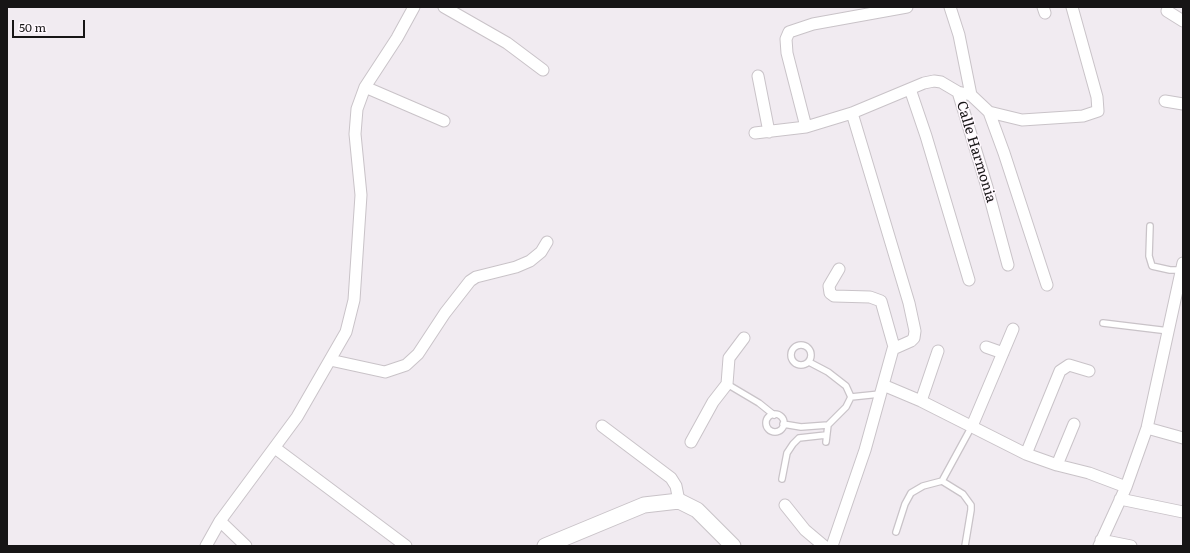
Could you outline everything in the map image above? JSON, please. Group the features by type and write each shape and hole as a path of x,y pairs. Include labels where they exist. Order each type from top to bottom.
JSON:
{"main road":[{"path":"545,546 644,505 679,501 697,510 733,546"}],"street":[{"path":"206,546 220,521 297,417 346,332 354,300 361,195 356,118 359,99 365,87 397,38 414,7"},
{"path":"444,7 507,43 543,70"},
{"path":"806,127 787,53 786,39 788,32 813,24 907,7"},
{"name":"Calle Harmonia","path":"950,7 959,35 970,95 958,92"},
{"path":"989,112 1022,120 1083,116 1098,111 1097,97 1072,7"},
{"path":"1167,11 1183,21"},
{"path":"758,76 769,132"},
{"path":"755,133 806,127 852,113 910,89 934,81 941,82 958,92"},
{"path":"365,87 444,121"},
{"path":"910,89 926,136 969,280"},
{"name":"Calle Harmonia","path":"958,92 987,187 1008,265"},
{"path":"970,95 989,112 1047,285"},
{"path":"1165,101 1183,104"},
{"path":"852,113 913,320 914,338 911,341 894,347"},
{"path":"330,360 385,372 406,365 418,354 445,313 470,281 476,277 516,267 530,261 541,252 547,242"},
{"path":"1130,546 1100,543 1126,487 1147,428 1182,266"},
{"path":"832,546 862,457 894,347 881,300 876,298 834,296 830,293 829,286 838,269"},
{"path":"972,426 1013,330"},
{"path":"691,442 713,402 727,384 729,358 744,338"},
{"path":"986,347 1003,353"},
{"path":"920,401 938,351"},
{"path":"1026,454 1060,370 1069,365 1090,371"},
{"path":"882,390 920,401 1026,454 1056,465 1089,473 1126,487"},
{"path":"1056,465 1074,424"},
{"path":"602,426 671,478 676,486 679,501"},
{"path":"1147,428 1183,438"},
{"path":"275,448 406,546"},
{"path":"1120,499 1183,512"},
{"path":"785,506 805,530 824,546"},
{"path":"220,521 246,546"}],"lane":[{"path":"1150,226 1150,256 1152,266 1170,270 1182,266"},
{"path":"1103,323 1169,331"},
{"path":"809,362 828,372 846,386 851,397"},
{"path":"727,384 781,418 783,424"},
{"path":"851,397 882,390"},
{"path":"826,442 828,425 846,407 851,397"},
{"path":"774,415 767,419 766,423 769,430 778,432 783,424"},
{"path":"783,424 801,427 828,425"},
{"path":"942,481 972,426"},
{"path":"782,479 787,453 799,438 826,435"},
{"path":"896,532 905,504 911,493 923,486 942,481 963,494 971,504 972,510 964,546"}]}
